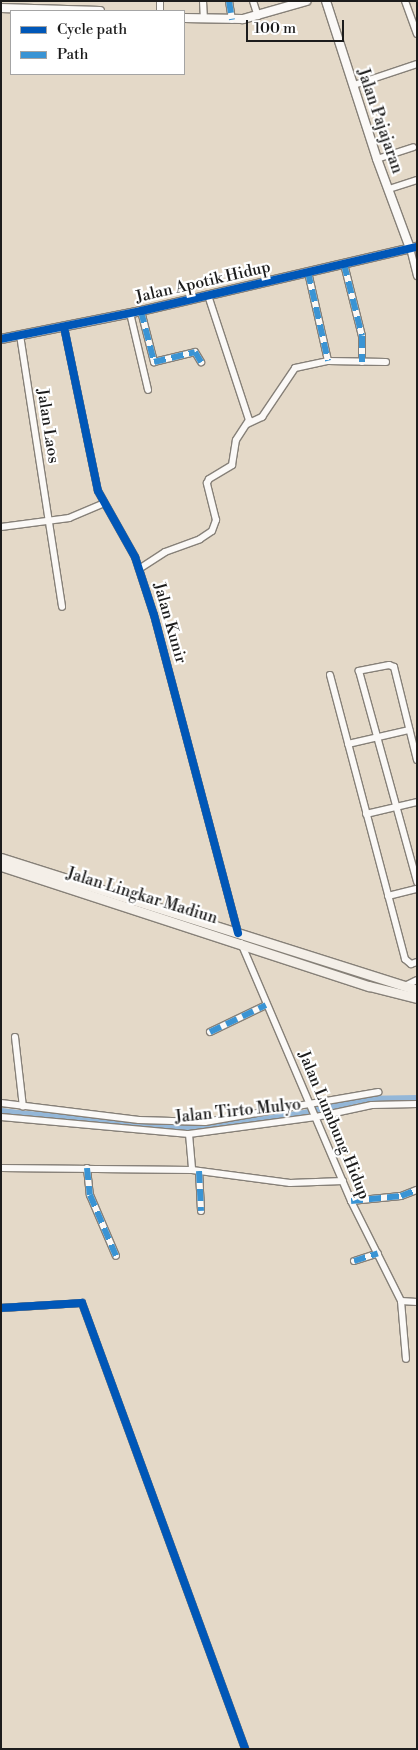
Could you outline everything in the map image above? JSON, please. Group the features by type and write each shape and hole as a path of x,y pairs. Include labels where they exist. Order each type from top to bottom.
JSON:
{"main road":[{"name":"Jalan Lingkar Madiun","path":"4,865 238,933 417,990"},
{"name":"Jalan Lingkar Madiun","path":"4,865 369,986 417,998"}],"street":[{"path":"203,1 204,20"},
{"path":"229,1 232,20"},
{"path":"253,1 258,16"},
{"path":"185,18 232,20 258,16 306,1"},
{"name":"Jalan Pajajaran","path":"326,1 377,159 413,248"},
{"path":"405,1 417,34"},
{"path":"1,8 67,10"},
{"path":"354,85 417,64"},
{"path":"377,159 413,146"},
{"path":"389,189 417,180"},
{"path":"413,248 417,276"},
{"name":"Jalan Apotik Hidup","path":"1,339 141,311 413,248"},
{"path":"344,264 362,336 362,362"},
{"path":"308,272 328,361"},
{"path":"139,570 165,552 212,532 216,520 207,484 209,478 232,465 236,440 247,424 249,410 208,295"},
{"path":"141,311 154,362 195,352 201,362"},
{"path":"130,313 148,390"},
{"name":"Jalan Kunir","path":"64,327 102,504 132,550 139,570 238,933"},
{"name":"Jalan Laos","path":"20,335 62,607"},
{"path":"247,424 262,417 295,368 328,361 386,362"},
{"path":"1,527 69,518 102,504"},
{"path":"417,760 394,667 389,665 362,670 358,675 417,882"},
{"path":"330,674 405,959 410,964 417,962"},
{"path":"348,744 409,730"},
{"path":"366,814 417,802"},
{"path":"388,896 417,889"},
{"name":"Jalan Lumbung Hidup","path":"241,943 351,1201 401,1301"},
{"path":"404,987 417,980"},
{"path":"210,1032 266,1005"},
{"path":"15,1037 23,1106"},
{"path":"1,1103 139,1120 205,1122 378,1092"},
{"name":"Jalan Tirto Mulyo","path":"1,1117 189,1134 372,1105 417,1104"},
{"path":"189,1134 201,1211"},
{"path":"1,1168 195,1171 290,1184 343,1181"},
{"path":"87,1168 90,1195 116,1256"},
{"path":"351,1201 401,1196 417,1190"},
{"path":"354,1262 378,1253"},
{"path":"406,1358 401,1301 417,1302"},
{"path":"1,1308 82,1302 245,1749"}],"waterway":[{"path":"15,1113 199,1127 304,1113 359,1099 417,1098"},
{"path":"1,1111 18,1113"}],"marked path":[{"path":"229,1 232,20"},
{"path":"344,264 362,336 362,362"},
{"path":"308,272 328,361"},
{"path":"141,311 154,362 195,352 201,362"},
{"path":"210,1032 266,1005"},
{"path":"87,1168 90,1195 116,1256"},
{"path":"199,1171 201,1211"},
{"path":"351,1201 401,1196 417,1190"},
{"path":"354,1261 378,1253"}],"cycle path":[{"path":"1,339 141,311 417,247"},
{"path":"64,327 98,491 135,557 154,615 238,933"},
{"path":"1,1308 82,1303 245,1749"}]}
